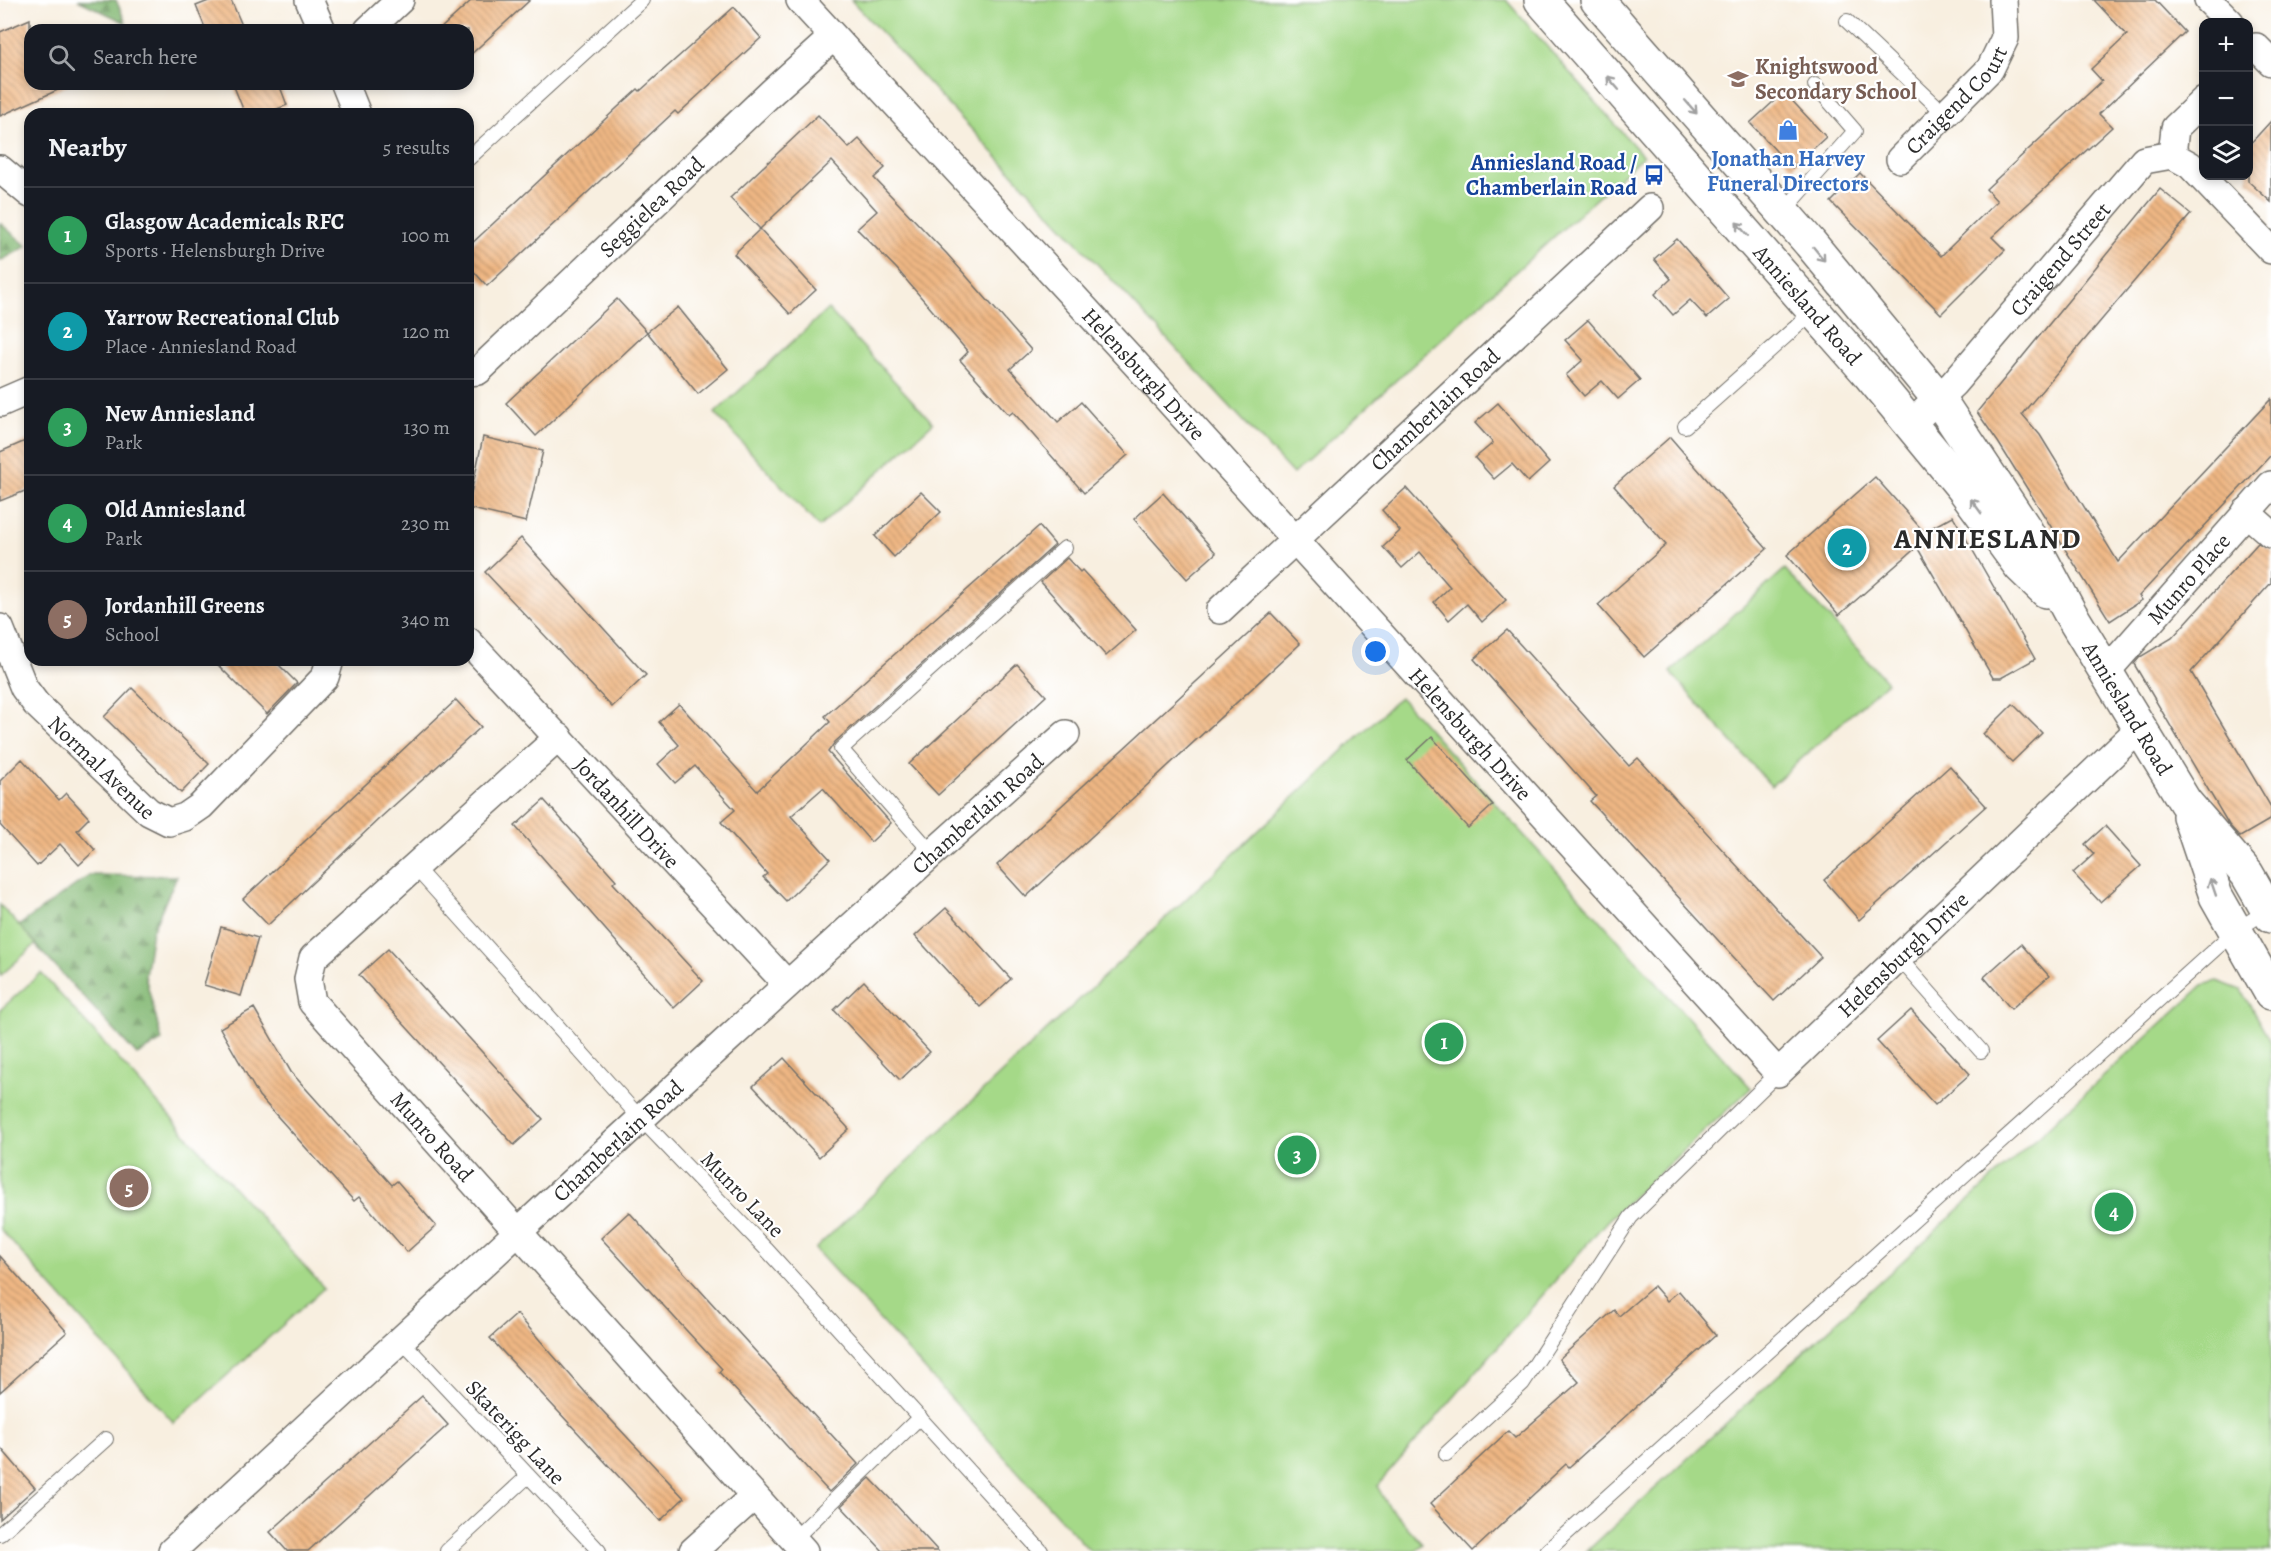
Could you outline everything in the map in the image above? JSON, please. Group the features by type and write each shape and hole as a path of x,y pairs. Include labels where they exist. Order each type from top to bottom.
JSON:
{"street":[{"path":"309,0 319,24"},
{"path":"374,24 400,0"},
{"name":"Helensburgh Drive","path":"800,0 1296,541 1778,1073 2140,728"},
{"name":"Anniesland Road","path":"1541,0 1869,374 1963,488 2020,566 2070,613"},
{"name":"Anniesland Road","path":"1597,0 1783,212 1938,398 2025,529 2105,673 2185,802 2247,874 2269,913"},
{"name":"Craigend Court","path":"1900,159 1990,69 2005,38 2003,0"},
{"path":"2208,0 2226,18"},
{"name":"Seggielea Road","path":"474,371 478,371 833,37"},
{"path":"347,90 355,108"},
{"path":"2199,105 2175,128 2172,155 2190,165 2271,250"},
{"name":"Craigend Street","path":"1910,425 1938,398 2145,160 2172,155"},
{"path":"0,169 24,189"},
{"name":"Chamberlain Road","path":"1220,610 1650,208"},
{"path":"0,403 24,393"},
{"name":"Munro Place","path":"2105,673 2271,485"},
{"path":"2246,512 2271,534"},
{"name":"Normal Avenue","path":"0,628 24,688 36,704 149,812 169,822 185,817 201,806 325,677 328,666"},
{"name":"Jordanhill Drive","path":"474,647 786,983"},
{"name":"Chamberlain Road","path":"172,1551 402,1341 786,983 1066,734"},
{"name":"Munro Road","path":"559,737 313,958 308,979 312,1002 753,1497 799,1545"},
{"name":"Anniesland Road","path":"2185,802 2216,896 2271,993"},
{"path":"693,1551 753,1497"}],"lane":[{"path":"474,154 642,0"},
{"path":"1847,21 1945,114"},
{"path":"1783,212 1855,131 1815,85"},
{"path":"1685,426 1814,311"},
{"path":"932,853 841,749 1065,548"},
{"name":"Munro Lane","path":"414,866 640,1118 766,1248 1041,1551"},
{"path":"1547,1551 2235,931 2269,913"},
{"path":"1899,958 1981,1051"},
{"path":"1446,1454 1523,1383 1631,1216 1778,1073"},
{"name":"Skaterigg Lane","path":"402,1341 599,1551"},
{"path":"799,1545 920,1417"},
{"path":"0,1534 105,1439"},
{"path":"447,1551 528,1476"}],"green space":[{"path":"78,0 116,0 126,23"},
{"path":"851,0 1506,0 1643,156 1293,474"},
{"path":"0,223 24,243 24,248 0,261"},
{"path":"828,309 933,423 819,527 715,413"},
{"path":"1785,569 1887,682 1771,786 1670,672"},
{"path":"1400,697 1751,1088 1607,1221 1377,1486 1389,1507 1423,1544 1415,1551 1090,1551 815,1249"},
{"path":"90,875 177,876 152,931 145,976 162,1041 137,1055 18,926"},
{"path":"0,905 36,944 0,976"},
{"path":"41,973 324,1288 174,1423 0,1229 0,1010"},
{"path":"2217,981 2241,990 2271,1043 2271,1551 1587,1551 2203,985"}],"building":[{"path":"211,0 231,0 241,24 204,24 196,6"},
{"path":"472,0 530,0 474,51 474,24 446,24"},
{"path":"2094,0 2155,0 2185,32 2099,114 2112,127 1992,237 2005,250 1941,314 1831,202 1860,173 1941,256 1997,201 1986,189 2102,81 2091,69 2127,35"},
{"path":"734,7 761,38 678,114 675,111 487,286 474,272 474,241 638,89 640,91"},
{"path":"30,19 30,24 24,24 24,90 58,90 0,116 0,32"},
{"path":"235,90 281,90 287,105 280,108 243,108"},
{"name":"Jonathan Harvey Funeral Directors","path":"1784,92 1826,137 1792,168 1750,123"},
{"path":"818,115 849,148 859,139 885,168 874,178 947,254 1031,350 1010,369 1058,422 1081,402 1128,455 1084,493 1013,412 1009,415 960,360 968,352 896,268 857,229 877,211 832,161 760,229 730,198"},
{"path":"2271,121 2271,202 2248,181 2253,180 2253,141"},
{"path":"2160,189 2191,214 2022,414 2040,435 2118,562 2271,399 2271,455 2139,596 2142,600 2110,621 1977,412"},
{"path":"760,229 816,290 790,314 734,254"},
{"path":"1677,239 1729,299 1707,318 1690,300 1673,315 1655,294 1671,279 1654,259"},
{"path":"617,299 647,332 536,436 506,403"},
{"path":"678,307 728,369 698,394 647,332"},
{"path":"1588,320 1640,380 1618,399 1602,381 1584,396 1566,375 1583,360 1565,340"},
{"path":"1498,403 1549,463 1528,482 1512,464 1494,479 1475,458 1493,443 1475,423"},
{"path":"483,437 543,451 526,522 474,509 474,480"},
{"path":"1670,437 1767,549 1644,657 1598,605 1666,545 1614,486"},
{"path":"24,442 24,491 0,501 0,452"},
{"path":"1875,477 1924,532 1953,516 2035,659 2001,678 1993,678 1917,547 1839,615 1787,555"},
{"path":"1406,488 1506,600 1482,622 1467,604 1449,620 1434,602 1450,587 1420,552 1402,568 1383,547 1400,531 1382,510"},
{"path":"921,492 941,512 894,557 875,536"},
{"path":"1163,493 1216,553 1187,579 1134,519"},
{"path":"1039,526 1055,545 835,742 828,752 891,823 871,842 823,788 791,816 830,859 786,901 763,877 767,874 721,822 735,810 695,766 675,783 658,764 679,745 659,722 679,704 757,791 830,722 825,716"},
{"path":"521,538 646,675 612,707 485,572"},
{"path":"2258,543 2271,549 2271,583 2191,672 2271,807 2271,819 2240,837 2229,825 2134,664 2140,657 2172,638"},
{"path":"1067,558 1080,572 1082,570 1136,630 1106,656 1041,582"},
{"path":"1271,613 1300,644 1026,897 997,865"},
{"path":"1507,630 1629,766 1638,758 1821,957 1774,1001 1590,801 1596,796 1474,659"},
{"path":"1017,664 1046,696 938,795 909,764"},
{"path":"219,666 280,666 297,683 267,714"},
{"path":"132,688 209,764 181,793 104,717"},
{"path":"456,700 481,727 380,818 268,925 243,899"},
{"path":"2013,704 2042,733 2012,762 1983,734"},
{"path":"1432,737 1493,805 1468,828 1407,760"},
{"path":"22,759 59,800 66,793 89,818 77,830 95,850 79,865 60,844 37,866 0,825 0,781"},
{"path":"1950,766 1986,806 1859,920 1824,880"},
{"path":"544,800 616,880 613,883 703,981 674,1008 515,826"},
{"path":"2105,826 2141,866 2100,902 2073,873 2094,854 2085,844"},
{"path":"946,908 1011,979 980,1007 915,936"},
{"path":"221,927 258,938 241,996 204,985"},
{"path":"2021,944 2049,976 2011,1009 1984,977"},
{"path":"388,949 543,1119 514,1145 359,975"},
{"path":"864,981 930,1052 900,1080 834,1010"},
{"path":"254,1008 291,1072 392,1185 397,1181 436,1226 407,1252 359,1197 354,1201 259,1096 220,1028"},
{"path":"1911,1010 1970,1074 1935,1105 1877,1041"},
{"path":"784,1058 849,1129 819,1157 753,1086"},
{"path":"629,1212 858,1464 829,1492 719,1372 722,1369 601,1238"},
{"path":"0,1256 67,1332 0,1392"},
{"path":"1654,1286 1667,1301 1679,1291 1716,1335 1569,1467 1566,1464 1473,1551 1430,1504 1508,1431 1515,1438 1579,1382 1559,1359 1614,1310 1619,1316"},
{"path":"517,1314 585,1392 684,1498 660,1521 490,1338"},
{"path":"422,1396 448,1425 308,1551 287,1551 270,1532"},
{"path":"0,1447 35,1488 0,1519"},
{"path":"870,1478 938,1551 883,1551 841,1506"}],"place":[{"name":"Knightswood Secondary School","path":"1738,79"},
{"name":"Jonathan Harvey Funeral Directors","path":"1788,130"},
{"name":"Anniesland Road / Chamberlain Road","path":"1654,175"},
{"name":"Yarrow Recreational Club","path":"1847,548"},
{"name":"Glasgow Academicals RFC","path":"1444,1042"},
{"name":"New Anniesland","path":"1297,1155"},
{"name":"Jordanhill Greens","path":"129,1188"},
{"name":"Old Anniesland","path":"2114,1212"}],"district":[{"name":"ANNIESLAND","path":"1988,538"}]}
